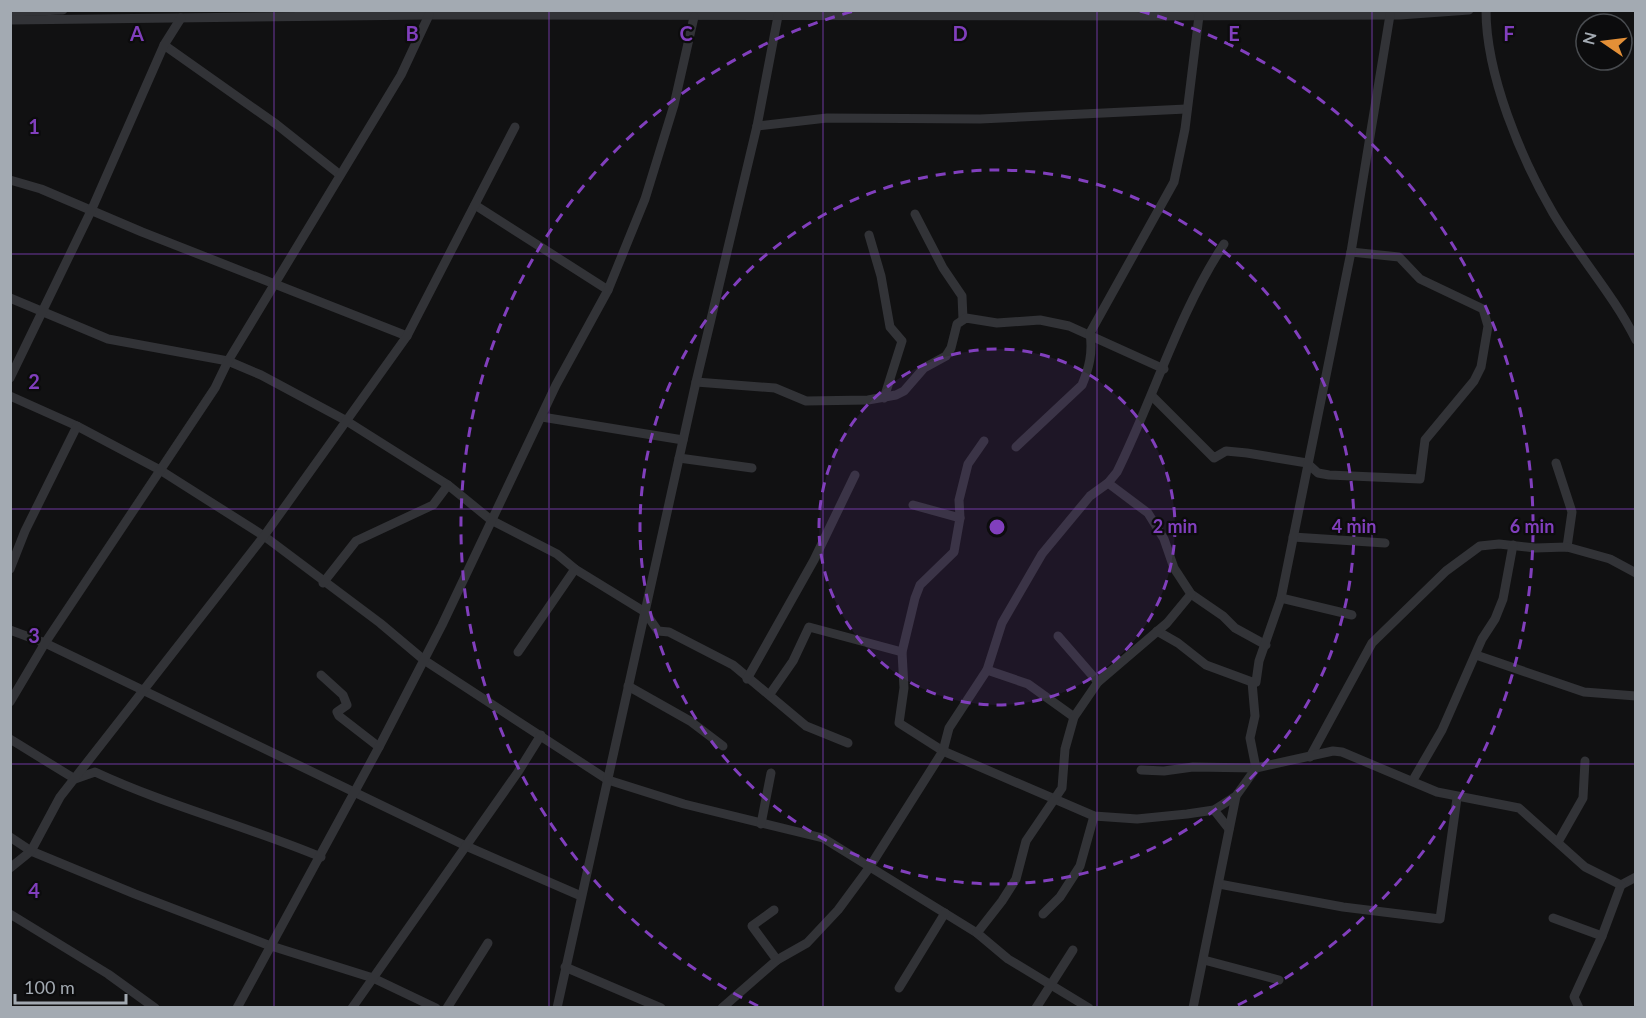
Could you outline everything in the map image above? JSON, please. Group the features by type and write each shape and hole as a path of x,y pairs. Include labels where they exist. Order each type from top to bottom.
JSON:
{"street":[{"path":"11,11 63,10"},
{"path":"10,20 647,13 694,17 1199,15 1325,12 1390,15 1469,10"},
{"path":"1486,10 1486,29 1497,81 1536,183 1565,231 1611,295 1635,340"},
{"path":"10,702 45,643 215,388 228,361 274,283 401,75 429,15"},
{"path":"1016,447 1082,385 1087,376 1092,350 1090,333 1174,182 1185,129 1199,15"},
{"path":"1157,631 1178,642 1206,665 1256,682 1259,661 1281,598 1351,252 1390,15"},
{"path":"557,1008 696,382 756,126 778,16"},
{"path":"237,1008 268,945 321,857 424,660 575,348 608,290 645,199 674,105 694,17"},
{"path":"160,18 169,35"},
{"path":"10,378 91,211 164,45 181,18"},
{"path":"164,45 276,124 339,174"},
{"path":"756,126 827,118 980,119 1186,109"},
{"path":"10,868 31,851 60,797 264,536 407,336 515,127"},
{"path":"10,180 41,189 407,336"},
{"path":"475,205 608,290"},
{"path":"915,214 943,268 962,296 963,319"},
{"path":"869,235 881,276 890,327 902,341 884,398"},
{"path":"722,1008 777,960 807,943 838,910 869,868 943,751 949,729 987,670 1002,622 1042,554 1090,496 1108,483 1117,472 1209,267 1224,244"},
{"path":"1152,396 1214,458 1226,451 1307,463 1318,473 1329,475 1420,479 1425,440 1474,381 1481,367 1488,326 1483,309 1420,279 1398,257 1351,252"},
{"path":"10,298 108,339 228,361 261,375 345,420 448,485 491,520 557,554 575,569 645,612 658,631 669,632 733,665 806,726 848,743"},
{"path":"696,382 775,388 806,402 884,398 904,391 924,368 946,356 951,348 957,324 963,319 997,323 1040,320 1069,326 1090,333 1164,369"},
{"path":"10,396 77,426 160,470 264,536 323,583 380,623 424,660 608,780 684,804 823,838 977,933 1008,958 1089,1008"},
{"path":"542,417 683,440"},
{"path":"10,569 25,531 77,426"},
{"path":"984,441 968,464 959,500 960,518 954,552 920,585 902,652 904,688 898,723 943,751 1053,800 1094,816 1137,819 1214,810 1236,796 1256,768 1250,738 1255,716 1252,682"},
{"path":"679,458 752,468"},
{"path":"1556,463 1572,512 1567,547"},
{"path":"747,679 814,560 855,475"},
{"path":"1108,483 1148,513 1164,539 1174,568 1191,594 1223,616 1235,628 1266,645"},
{"path":"323,583 356,541 433,505 448,485"},
{"path":"913,505 960,518"},
{"path":"1293,537 1385,543"},
{"path":"1413,780 1442,730 1503,598 1513,544"},
{"path":"1310,757 1336,704 1380,634 1446,571 1480,546 1513,544 1549,549 1567,547 1610,560 1635,573"},
{"path":"518,652 575,569"},
{"path":"977,933 1016,879 1026,841 1065,779 1065,749 1074,717 1098,682 1157,631 1191,594"},
{"path":"1281,598 1352,615"},
{"path":"770,694 793,661 809,627 902,652"},
{"path":"10,630 45,643 466,846 581,896"},
{"path":"1058,636 1098,682"},
{"path":"1476,656 1584,692 1635,696"},
{"path":"987,670 1028,684 1074,717"},
{"path":"321,675 343,695 347,705 338,712 342,720 379,747"},
{"path":"628,686 690,721 723,746"},
{"path":"352,1008 541,735"},
{"path":"10,739 75,779"},
{"path":"1141,770 1164,771 1193,767 1256,768 1333,751 1342,752 1437,792 1457,798 1518,808 1585,867 1620,885"},
{"path":"1558,842 1583,798 1585,761"},
{"path":"75,779 95,772 129,788 253,829 321,857"},
{"path":"761,824 771,773"},
{"path":"1193,1008 1220,884 1236,796"},
{"path":"1220,884 1343,907 1440,919 1457,798"},
{"path":"1214,810 1229,829"},
{"path":"1043,914 1060,897 1080,866 1094,816"},
{"path":"10,837 31,851 268,945 373,978 436,1008"},
{"path":"1579,1008 1574,997 1602,936 1620,885 1635,877"},
{"path":"774,910 752,926 777,960"},
{"path":"899,988 945,913"},
{"path":"10,914 108,974 155,1008"},
{"path":"1553,918 1602,936"},
{"path":"447,1008 488,943"},
{"path":"1036,1008 1073,950"},
{"path":"1204,960 1279,980"},
{"path":"566,967 661,1008"}]}
